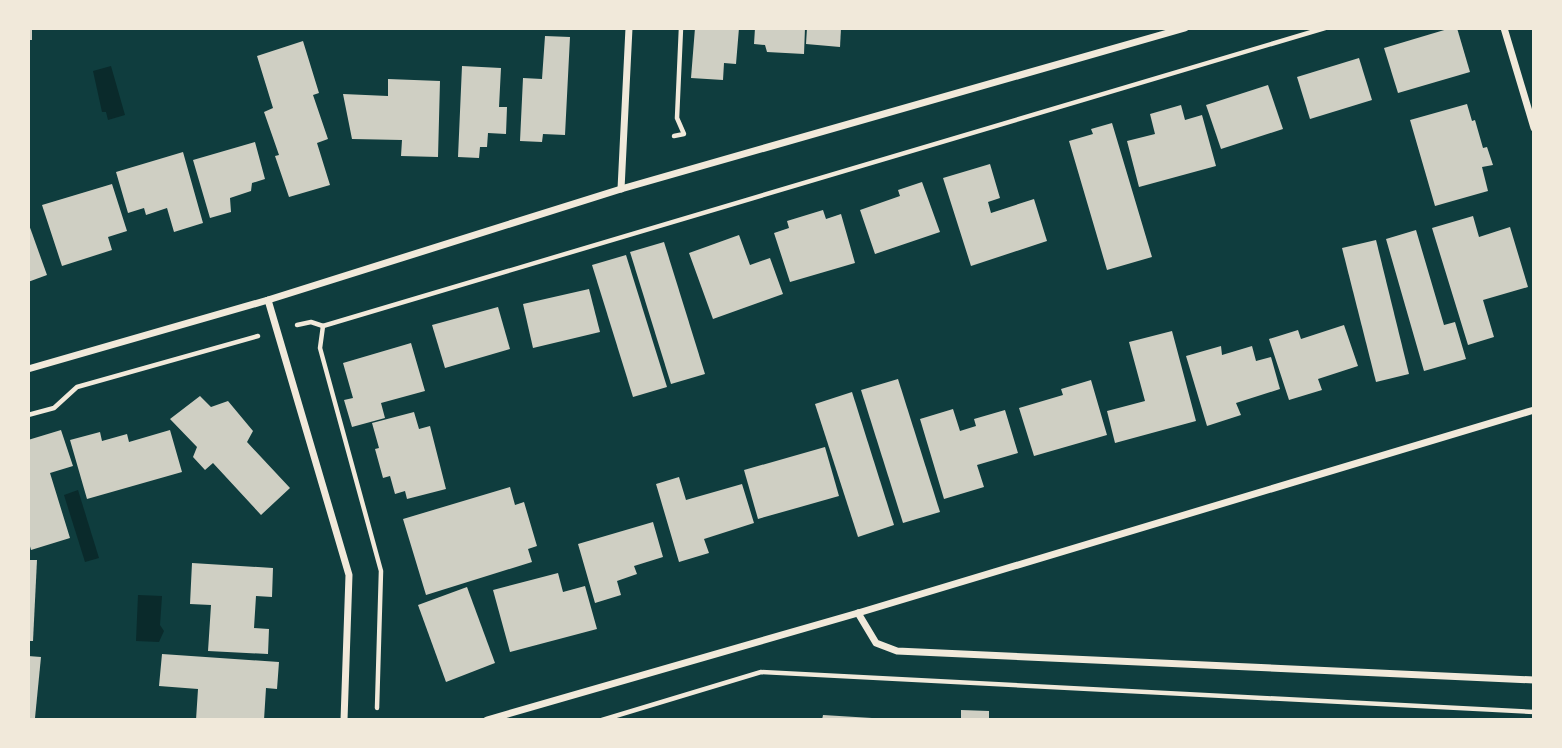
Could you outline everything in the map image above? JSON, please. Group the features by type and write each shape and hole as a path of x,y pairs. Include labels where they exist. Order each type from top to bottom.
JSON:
{"street":[{"path":"621,189 629,28"},
{"path":"28,369 268,300 621,189 1185,28"},
{"path":"1504,28 1534,128"},
{"path":"268,300 349,575 344,720"},
{"path":"487,720 858,613 1534,410"},
{"path":"858,613 876,643 897,651 1534,680"}],"path":[{"path":"674,136 684,134 677,118 681,28"},
{"path":"28,415 54,408 77,387 311,322 323,326 1325,28"},
{"path":"323,326 320,348 381,571 377,708"},
{"path":"602,720 761,673 1534,712"}],"water":[{"path":"111,66 125,115 108,120 106,112 102,112 93,71"},
{"path":"78,490 99,558 85,562 64,495"},
{"path":"138,595 162,596 160,625 164,631 159,642 136,641"}],"building":[{"path":"28,28 32,28 32,40 28,40"},
{"path":"695,28 739,28 736,64 724,63 723,80 691,78"},
{"path":"755,28 805,28 804,54 767,52 765,45 754,44"},
{"path":"807,28 841,28 840,47 806,44"},
{"path":"1457,28 1470,72 1398,93 1384,48"},
{"path":"545,36 570,37 565,135 543,134 542,142 520,141 523,78 542,79"},
{"path":"303,41 319,93 313,95 328,139 317,143 330,185 289,197 275,156 279,155 264,112 273,108 257,56"},
{"path":"1359,58 1372,100 1310,119 1297,77"},
{"path":"462,66 501,68 499,107 507,107 506,134 488,133 487,147 480,147 479,158 458,157"},
{"path":"388,79 440,81 438,157 401,156 402,140 352,139 343,94 388,96"},
{"path":"1268,85 1283,129 1221,149 1206,105"},
{"path":"1467,104 1483,148 1487,147 1493,165 1482,167 1488,191 1435,206 1410,120"},
{"path":"1181,105 1185,120 1202,115 1216,166 1139,187 1127,141 1155,134 1150,114"},
{"path":"1112,123 1152,257 1107,270 1069,141 1093,134 1091,129"},
{"path":"255,142 265,179 252,183 251,191 230,198 231,212 210,218 193,160"},
{"path":"183,152 203,223 174,232 167,208 146,215 144,208 128,213 116,172"},
{"path":"990,164 1000,198 988,202 991,213 1034,199 1047,241 971,266 943,178"},
{"path":"922,182 940,232 875,254 860,210 900,196 898,190"},
{"path":"112,184 127,231 108,237 112,250 62,266 42,205"},
{"path":"823,210 826,219 841,214 855,263 790,282 774,233 789,228 787,221"},
{"path":"1473,216 1479,237 1510,227 1528,287 1483,300 1494,337 1468,345 1432,228"},
{"path":"28,222 47,275 28,282"},
{"path":"1416,230 1444,325 1455,322 1466,359 1424,371 1386,239"},
{"path":"739,235 750,265 770,258 783,294 713,319 689,253"},
{"path":"1376,240 1409,374 1376,382 1342,248"},
{"path":"664,242 705,374 671,384 630,252"},
{"path":"626,255 667,387 633,397 592,265"},
{"path":"589,289 600,332 533,348 523,304"},
{"path":"498,307 510,349 445,368 432,325"},
{"path":"1344,325 1358,366 1318,379 1322,390 1289,400 1269,339 1298,330 1301,339"},
{"path":"1172,331 1196,421 1115,443 1107,411 1145,401 1129,342"},
{"path":"411,343 425,391 381,403 385,418 352,427 344,400 353,398 343,363"},
{"path":"1221,346 1222,355 1252,346 1256,361 1271,357 1280,389 1236,403 1241,415 1207,426 1186,356"},
{"path":"898,379 940,512 903,523 861,390"},
{"path":"1091,380 1107,435 1034,456 1019,408 1063,395 1061,389"},
{"path":"852,392 894,525 858,537 815,404"},
{"path":"200,396 211,407 228,401 253,431 247,442 290,488 261,515 213,463 205,470 193,457 197,447 170,419"},
{"path":"953,409 960,431 976,426 974,419 1005,410 1018,453 977,465 984,487 944,499 920,419"},
{"path":"414,412 419,429 430,426 446,489 407,499 405,491 395,494 390,476 383,478 375,449 379,448 372,423"},
{"path":"61,430 73,466 50,473 70,538 31,550 28,539 28,440"},
{"path":"170,430 182,472 87,499 70,440 100,432 102,441 127,434 129,442"},
{"path":"825,447 839,496 758,519 744,470"},
{"path":"679,477 686,500 742,484 754,523 704,539 709,553 679,562 656,484"},
{"path":"510,487 515,505 524,502 537,546 528,549 532,562 426,595 403,519"},
{"path":"653,522 663,557 634,566 637,574 617,581 621,595 595,603 578,544"},
{"path":"28,560 37,560 33,641 28,641"},
{"path":"192,563 273,568 272,597 256,596 254,628 269,629 268,654 208,651 211,605 190,604"},
{"path":"558,573 563,592 585,586 597,629 510,652 493,590"},
{"path":"467,587 495,663 446,682 418,605"},
{"path":"162,654 279,662 277,689 266,688 264,720 196,720 198,689 159,686"},
{"path":"28,656 41,657 35,718 28,718"},
{"path":"961,710 989,711 989,720 961,720"},
{"path":"823,715 872,718 872,720 822,720"}]}
